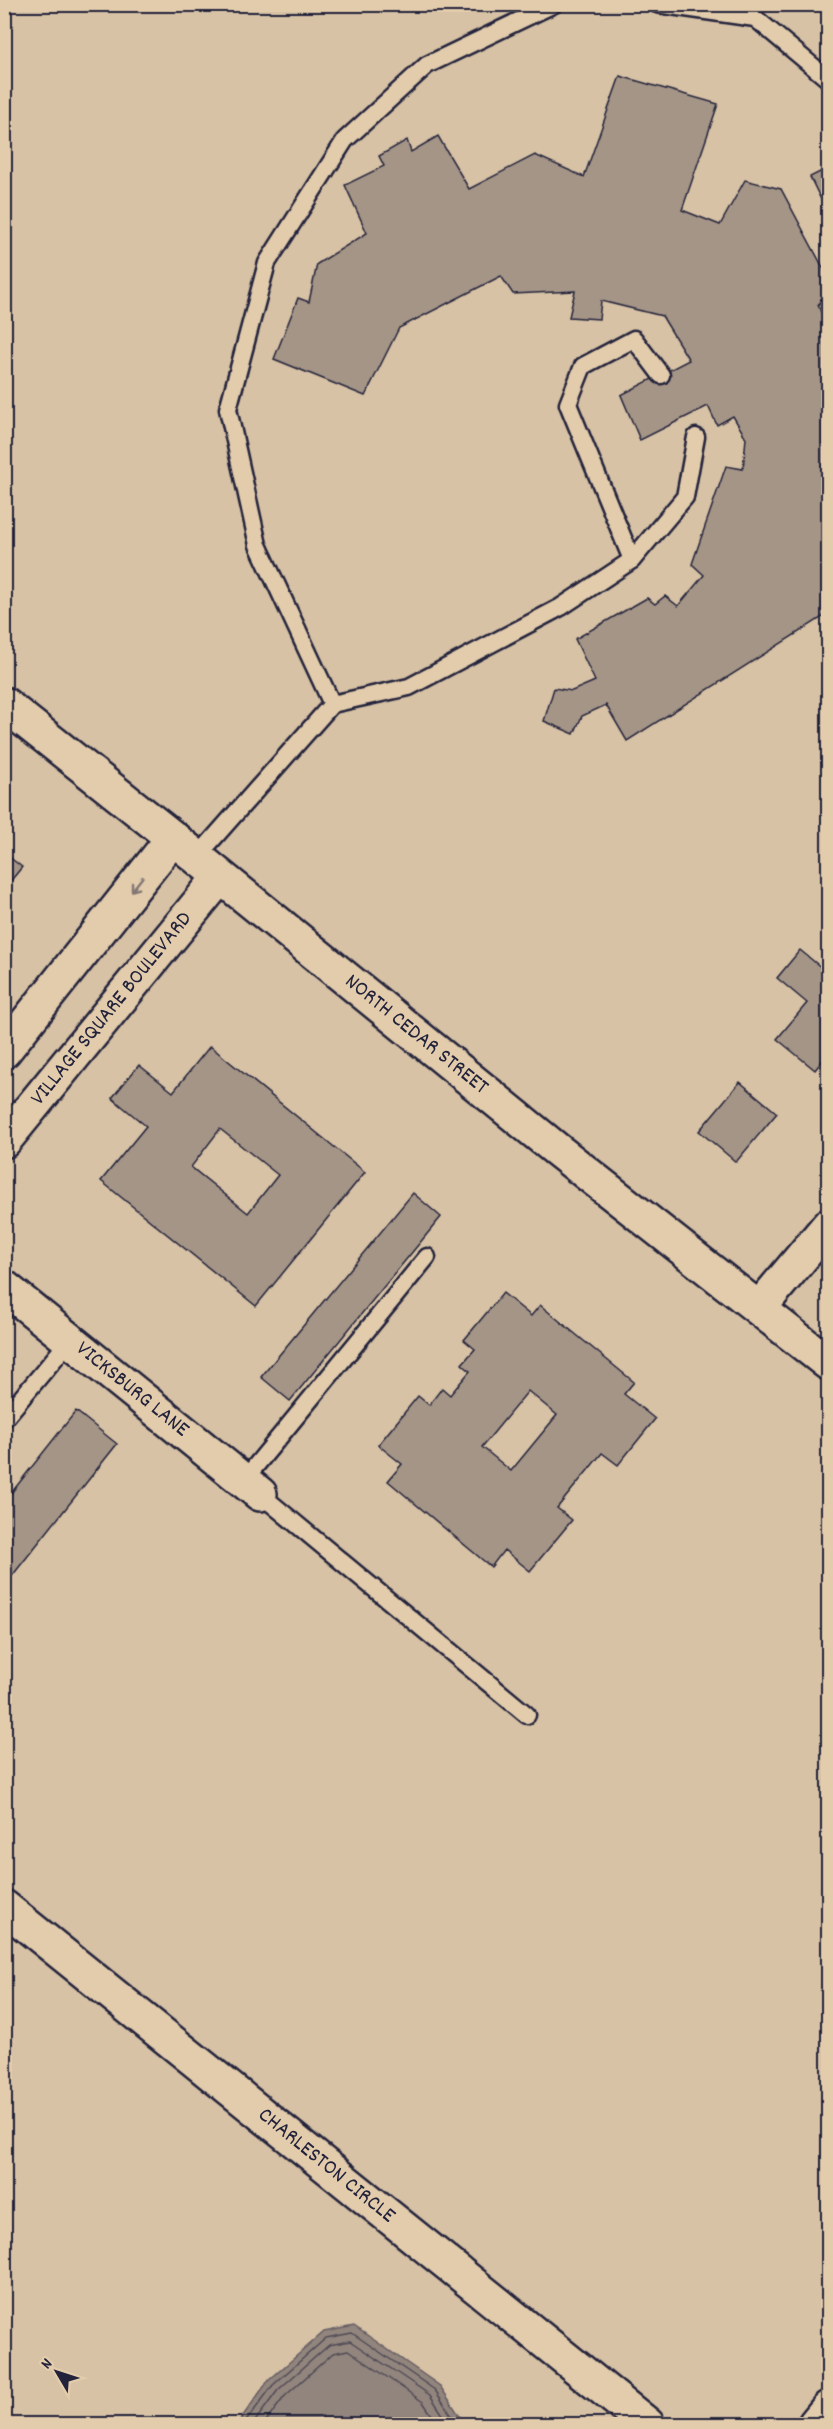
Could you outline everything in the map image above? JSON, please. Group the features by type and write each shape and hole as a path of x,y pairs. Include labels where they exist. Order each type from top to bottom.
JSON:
{"street":[{"name":"NORTH CEDAR STREET","path":"4,704 197,857 556,1149 828,1363"},
{"path":"4,1051 197,857"},
{"name":"VILLAGE SQUARE BOULEVARD","path":"4,1141 197,857"},
{"path":"760,1308 828,1226"},
{"name":"VICKSBURG LANE","path":"4,1287 252,1487"},
{"name":"CHARLESTON CIRCLE","path":"4,1906 647,2424"},
{"path":"815,2424 828,2408"}],"lane":[{"path":"332,704 258,545 228,409 267,263 345,140 427,65 554,4"},
{"path":"657,4 755,18 828,80"},
{"path":"632,560 568,404 583,366 634,339 661,375"},
{"path":"197,857 332,704 409,687 561,607 632,560 686,497 696,437"},
{"path":"427,1257 252,1487 527,1715"},
{"path":"4,1419 70,1340"}],"water":[{"path":"354,2326 440,2386 463,2424 237,2424 268,2381 324,2332"}],"building":[{"path":"620,76 718,104 682,210 720,225 745,180 781,189 828,277 828,293 818,305 828,329 828,617 824,616 627,741 606,705 582,716 574,734 544,721 554,688 572,691 595,681 575,639 647,598 655,604 665,596 678,606 704,575 692,564 726,466 743,469 746,438 733,416 717,425 708,406 640,440 621,395 689,360 662,316 601,301 599,319 569,317 575,291 513,294 501,276 399,328 365,396 274,359 298,298 309,302 317,264 367,233 345,185 384,166 379,156 407,140 411,152 438,136 469,189 535,155 584,177"},
{"path":"828,168 828,214 810,177"},
{"path":"4,853 22,867 4,889"},
{"path":"800,950 828,973 828,1058 826,1056 815,1070 777,1039 807,1003 777,978"},
{"path":"210,1046 365,1172 256,1306 101,1181 146,1126 112,1098 139,1065 173,1092","holes":["220,1129 278,1175 248,1213 191,1167"]},
{"path":"740,1082 777,1113 736,1162 699,1131"},
{"path":"413,1193 441,1217 290,1401 261,1377"},
{"path":"503,1293 531,1316 540,1305 634,1382 624,1394 655,1419 618,1465 602,1453 557,1508 572,1520 530,1571 504,1550 491,1567 388,1481 402,1464 378,1445 418,1396 429,1405 442,1388 450,1395 470,1371 462,1364 475,1349 464,1340","holes":["528,1391 557,1415 511,1471 482,1447"]},
{"path":"76,1411 117,1444 4,1586 4,1502"}]}
